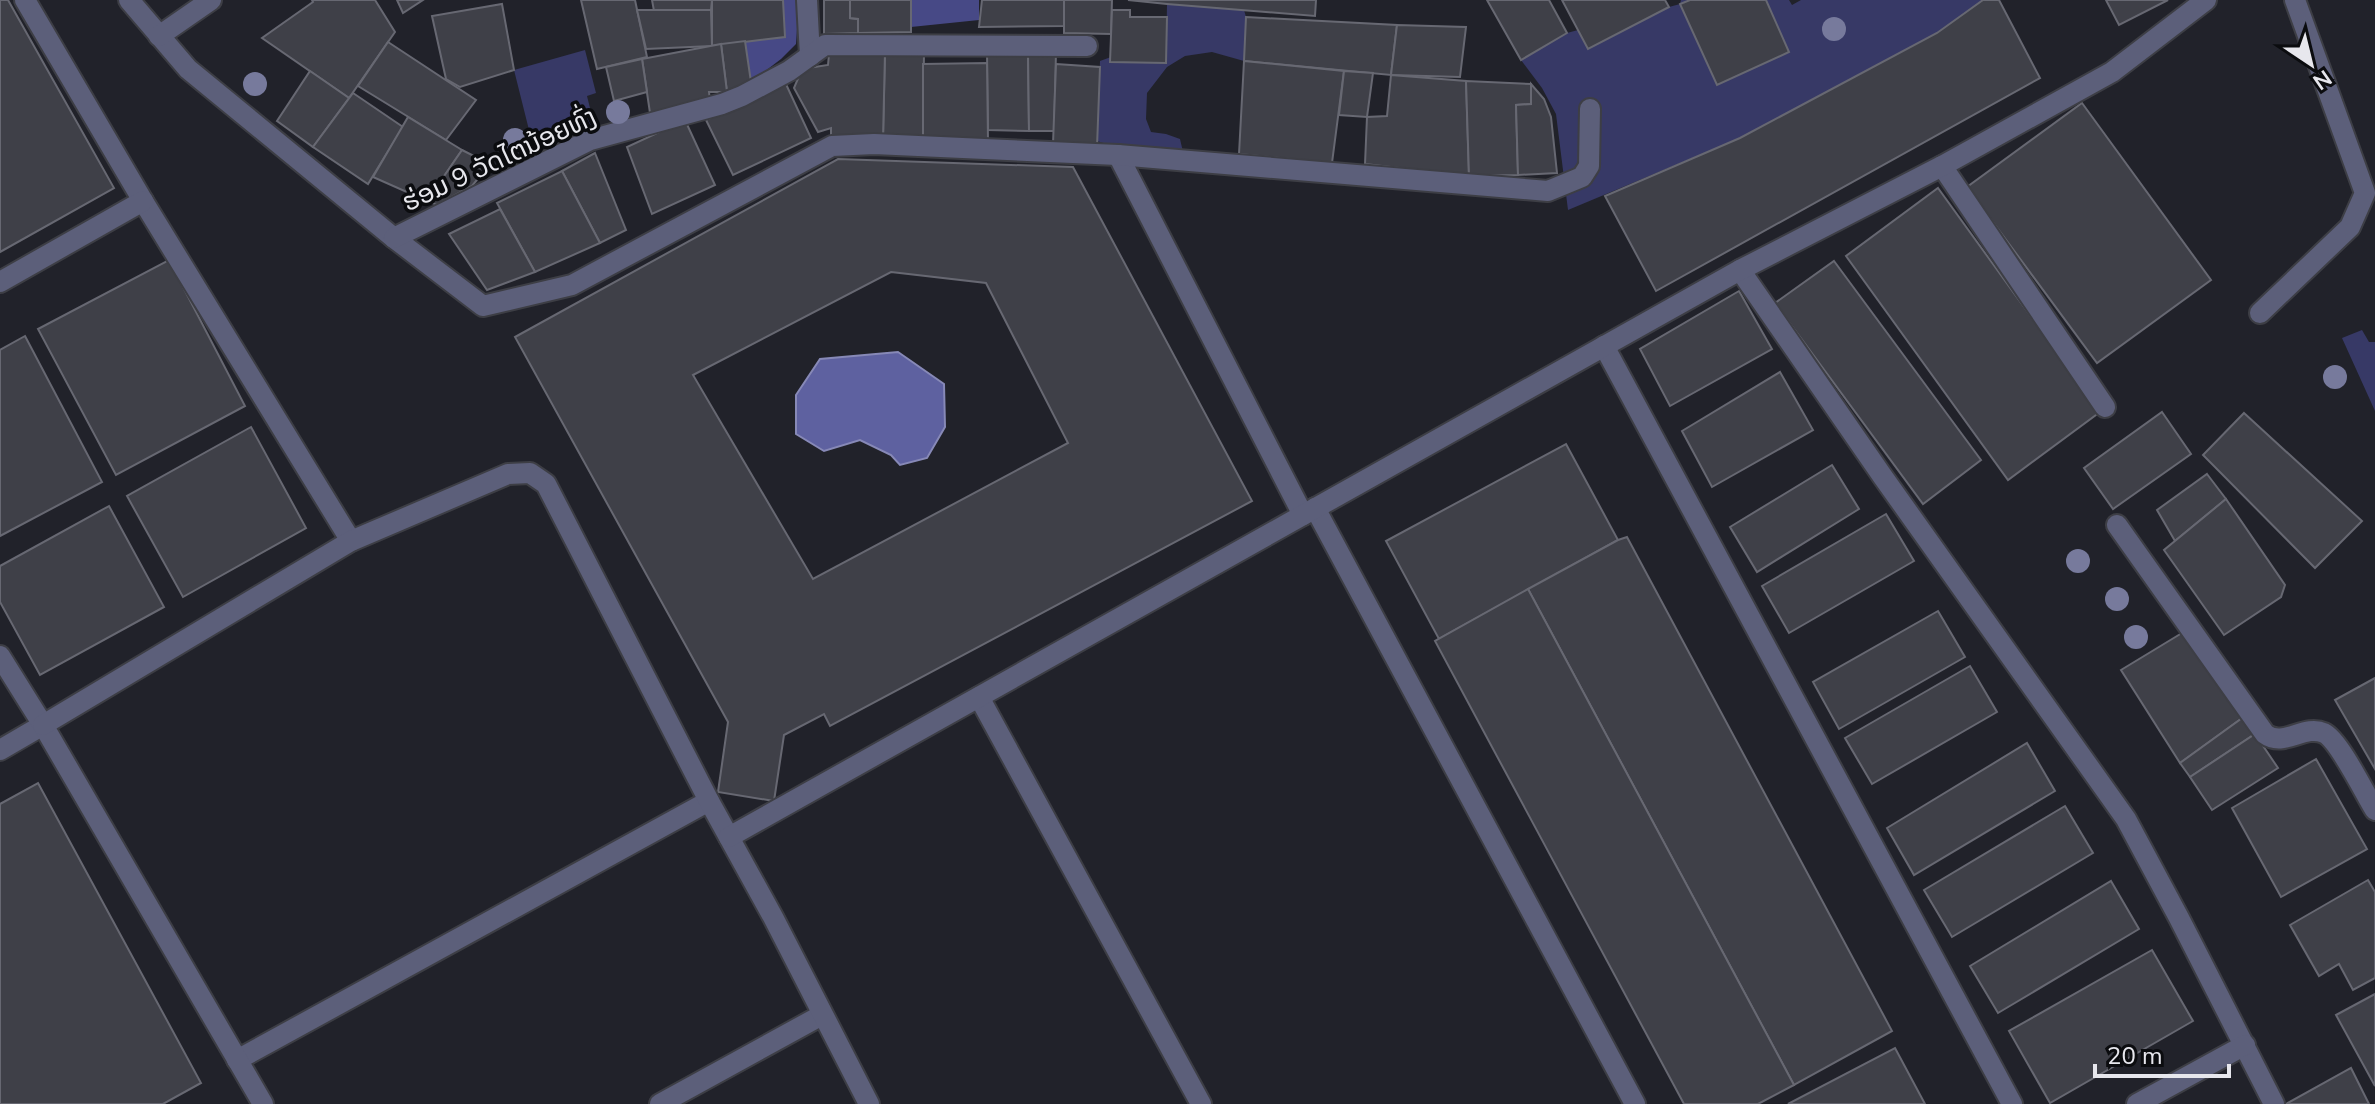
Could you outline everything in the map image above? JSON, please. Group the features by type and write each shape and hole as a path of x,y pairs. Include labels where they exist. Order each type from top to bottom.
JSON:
{"street":[{"path":"25,0 143,201 351,541"},
{"path":"129,0 188,69 394,238 483,306 572,285 832,146 874,144 1118,155 1548,191 1582,177 1589,166 1590,109"},
{"path":"159,36 211,0"},
{"path":"807,0 810,56"},
{"path":"729,837 1740,270 1942,166 2112,72 2206,0"},
{"path":"2260,313 2350,227 2365,193 2295,0"},
{"name":"ຮ່ອມ 9 ວັດໄຕນ້ອຍທົ່ງ","path":"394,238 590,140 742,96 789,71 825,45 1087,46"},
{"path":"1118,155 1309,512 1635,1104"},
{"path":"1942,166 2105,407"},
{"path":"0,282 143,201"},
{"path":"1740,270 2126,819 2274,1104"},
{"path":"1604,346 2012,1104"},
{"path":"0,750 351,541 508,474 530,473 546,484 869,1104"},
{"path":"2117,525 2265,734 2280,740 2309,732 2322,732 2334,741 2375,810"},
{"path":"0,656 263,1104"},
{"path":"979,697 1201,1104"},
{"path":"237,1060 709,801"},
{"path":"660,1104 822,1015"},
{"path":"2137,1104 2245,1045"}],"shaded area":[{"path":"783,0 799,0 796,44 751,82 745,41 784,37"},
{"path":"911,0 979,0 979,20 911,27"},
{"path":"1681,0 1690,0 1680,5 1717,85 1766,0 1789,0 1792,5 1801,0 1983,0 1937,33 1740,138 1568,210 1556,114 1521,60 1567,33 1578,30 1588,49 1680,4"},
{"path":"1167,4 1244,10 1244,61 1212,52 1185,56 1167,67 1147,93 1146,119 1151,132 1180,139 1183,152 1125,150 1097,141 1100,61 1111,57 1111,62 1166,63"},
{"path":"585,50 596,93 587,96 594,124 533,146 514,70"},
{"path":"2362,330 2369,342 2375,342 2375,411 2342,338"},
{"path":"898,352 944,384 945,427 927,458 900,465 891,455 860,440 824,451 796,434 796,395 820,359"}],"building":[{"path":"0,0 8,0 114,188 0,252"},
{"path":"312,0 375,0 395,32 349,98 262,38"},
{"path":"397,0 423,0 403,13"},
{"path":"581,0 635,0 647,57 597,69"},
{"path":"652,0 712,0 711,10 654,11"},
{"path":"712,0 783,0 785,37 712,46"},
{"path":"824,0 850,0 850,18 858,19 858,33 824,34"},
{"path":"850,0 911,0 911,32 858,33 858,19 850,18"},
{"path":"982,0 1064,0 1064,26 979,27"},
{"path":"1064,0 1112,0 1111,34 1064,33"},
{"path":"1128,0 1316,0 1315,16"},
{"path":"1487,0 1549,0 1567,33 1521,60"},
{"path":"1562,0 1665,0 1669,7 1588,49"},
{"path":"1690,0 1766,0 1789,52 1717,85 1680,4"},
{"path":"1983,0 1999,0 2040,78 1656,291 1605,196 1740,138 1937,33"},
{"path":"2106,0 2168,0 2119,25"},
{"path":"502,4 514,70 460,87 446,79 432,16"},
{"path":"637,10 711,10 712,46 646,49"},
{"path":"1112,10 1130,10 1130,17 1167,17 1166,63 1110,62"},
{"path":"1246,17 1397,25 1391,75 1244,61"},
{"path":"1397,25 1466,27 1460,77 1391,75"},
{"path":"745,41 751,82 727,92 721,44"},
{"path":"388,42 476,100 446,140 358,86"},
{"path":"721,44 727,92 709,92 710,100 650,113 642,59"},
{"path":"924,51 923,137 883,139 885,52"},
{"path":"885,52 883,139 831,138 831,128 818,132 794,88 802,69 828,65 829,54"},
{"path":"987,52 1028,53 1029,131 988,130"},
{"path":"1056,52 1054,131 1029,131 1028,53"},
{"path":"642,59 647,92 614,101 606,67"},
{"path":"1244,61 1344,71 1332,163 1239,154"},
{"path":"987,63 988,141 923,137 923,64"},
{"path":"1056,64 1100,67 1097,147 1053,144"},
{"path":"310,71 349,98 313,147 277,121"},
{"path":"1344,71 1373,73 1367,117 1339,115"},
{"path":"1391,75 1466,81 1469,176 1365,164 1367,117 1387,116"},
{"path":"1466,81 1531,84 1531,104 1516,105 1518,175 1469,176"},
{"path":"785,82 811,138 733,175 706,120"},
{"path":"1531,84 1544,99 1551,117 1557,173 1518,175 1516,105 1531,104"},
{"path":"353,93 403,127 368,184 313,147"},
{"path":"2082,103 2211,280 2097,363 1967,187"},
{"path":"408,117 462,150 427,201 373,177"},
{"path":"685,120 715,185 652,214 627,147"},
{"path":"462,150 490,164 472,186 437,205 427,201"},
{"path":"595,153 626,230 600,243 562,171"},
{"path":"838,159 1073,167 1252,501 830,726 824,714 784,735 774,801 718,792 728,722 515,337","holes":["891,272 986,283 1068,443 813,579 693,375"]},
{"path":"562,171 600,243 535,272 497,203"},
{"path":"1938,188 2100,412 2008,480 1846,256"},
{"path":"500,209 535,272 487,290 449,234"},
{"path":"169,260 245,406 116,475 38,329"},
{"path":"1834,261 1981,460 1923,504 1775,303"},
{"path":"1739,291 1772,349 1670,406 1640,349"},
{"path":"25,336 102,482 0,536 0,350"},
{"path":"1780,372 1813,430 1712,487 1682,431"},
{"path":"2162,412 2191,454 2113,509 2084,468"},
{"path":"2244,413 2362,521 2315,568 2203,455"},
{"path":"251,427 306,528 183,597 127,496"},
{"path":"1566,444 1618,540 1439,639 1386,541"},
{"path":"1832,465 1859,509 1757,572 1730,527"},
{"path":"2207,474 2226,499 2175,541 2157,510"},
{"path":"2226,499 2285,585 2281,597 2224,635 2164,550"},
{"path":"109,506 164,607 40,675 0,602 0,566"},
{"path":"1886,514 1914,561 1789,633 1762,586"},
{"path":"1627,537 1892,1031 1794,1085 1528,589"},
{"path":"1528,589 1794,1085 1758,1104 1684,1104 1435,641"},
{"path":"1938,611 1965,657 1839,729 1813,682"},
{"path":"2182,633 2245,716 2180,763 2121,670"},
{"path":"1970,666 1997,712 1872,784 1845,738"},
{"path":"2375,678 2375,769 2335,700"},
{"path":"2245,716 2255,734 2190,777 2180,763"},
{"path":"2255,734 2278,768 2212,810 2190,777"},
{"path":"2027,743 2055,791 1914,875 1887,828"},
{"path":"2316,759 2367,849 2281,897 2232,808"},
{"path":"38,783 201,1083 163,1104 0,1104 0,804"},
{"path":"2065,806 2093,853 1952,937 1924,890"},
{"path":"2368,880 2375,892 2375,978 2353,990 2339,964 2319,976 2290,925"},
{"path":"2111,881 2139,929 1998,1013 1970,966"},
{"path":"2152,950 2193,1021 2050,1103 2009,1031"},
{"path":"2375,994 2375,1086 2336,1015"},
{"path":"1895,1048 1925,1104 1788,1104"},
{"path":"2351,1068 2369,1104 2286,1104"}]}
